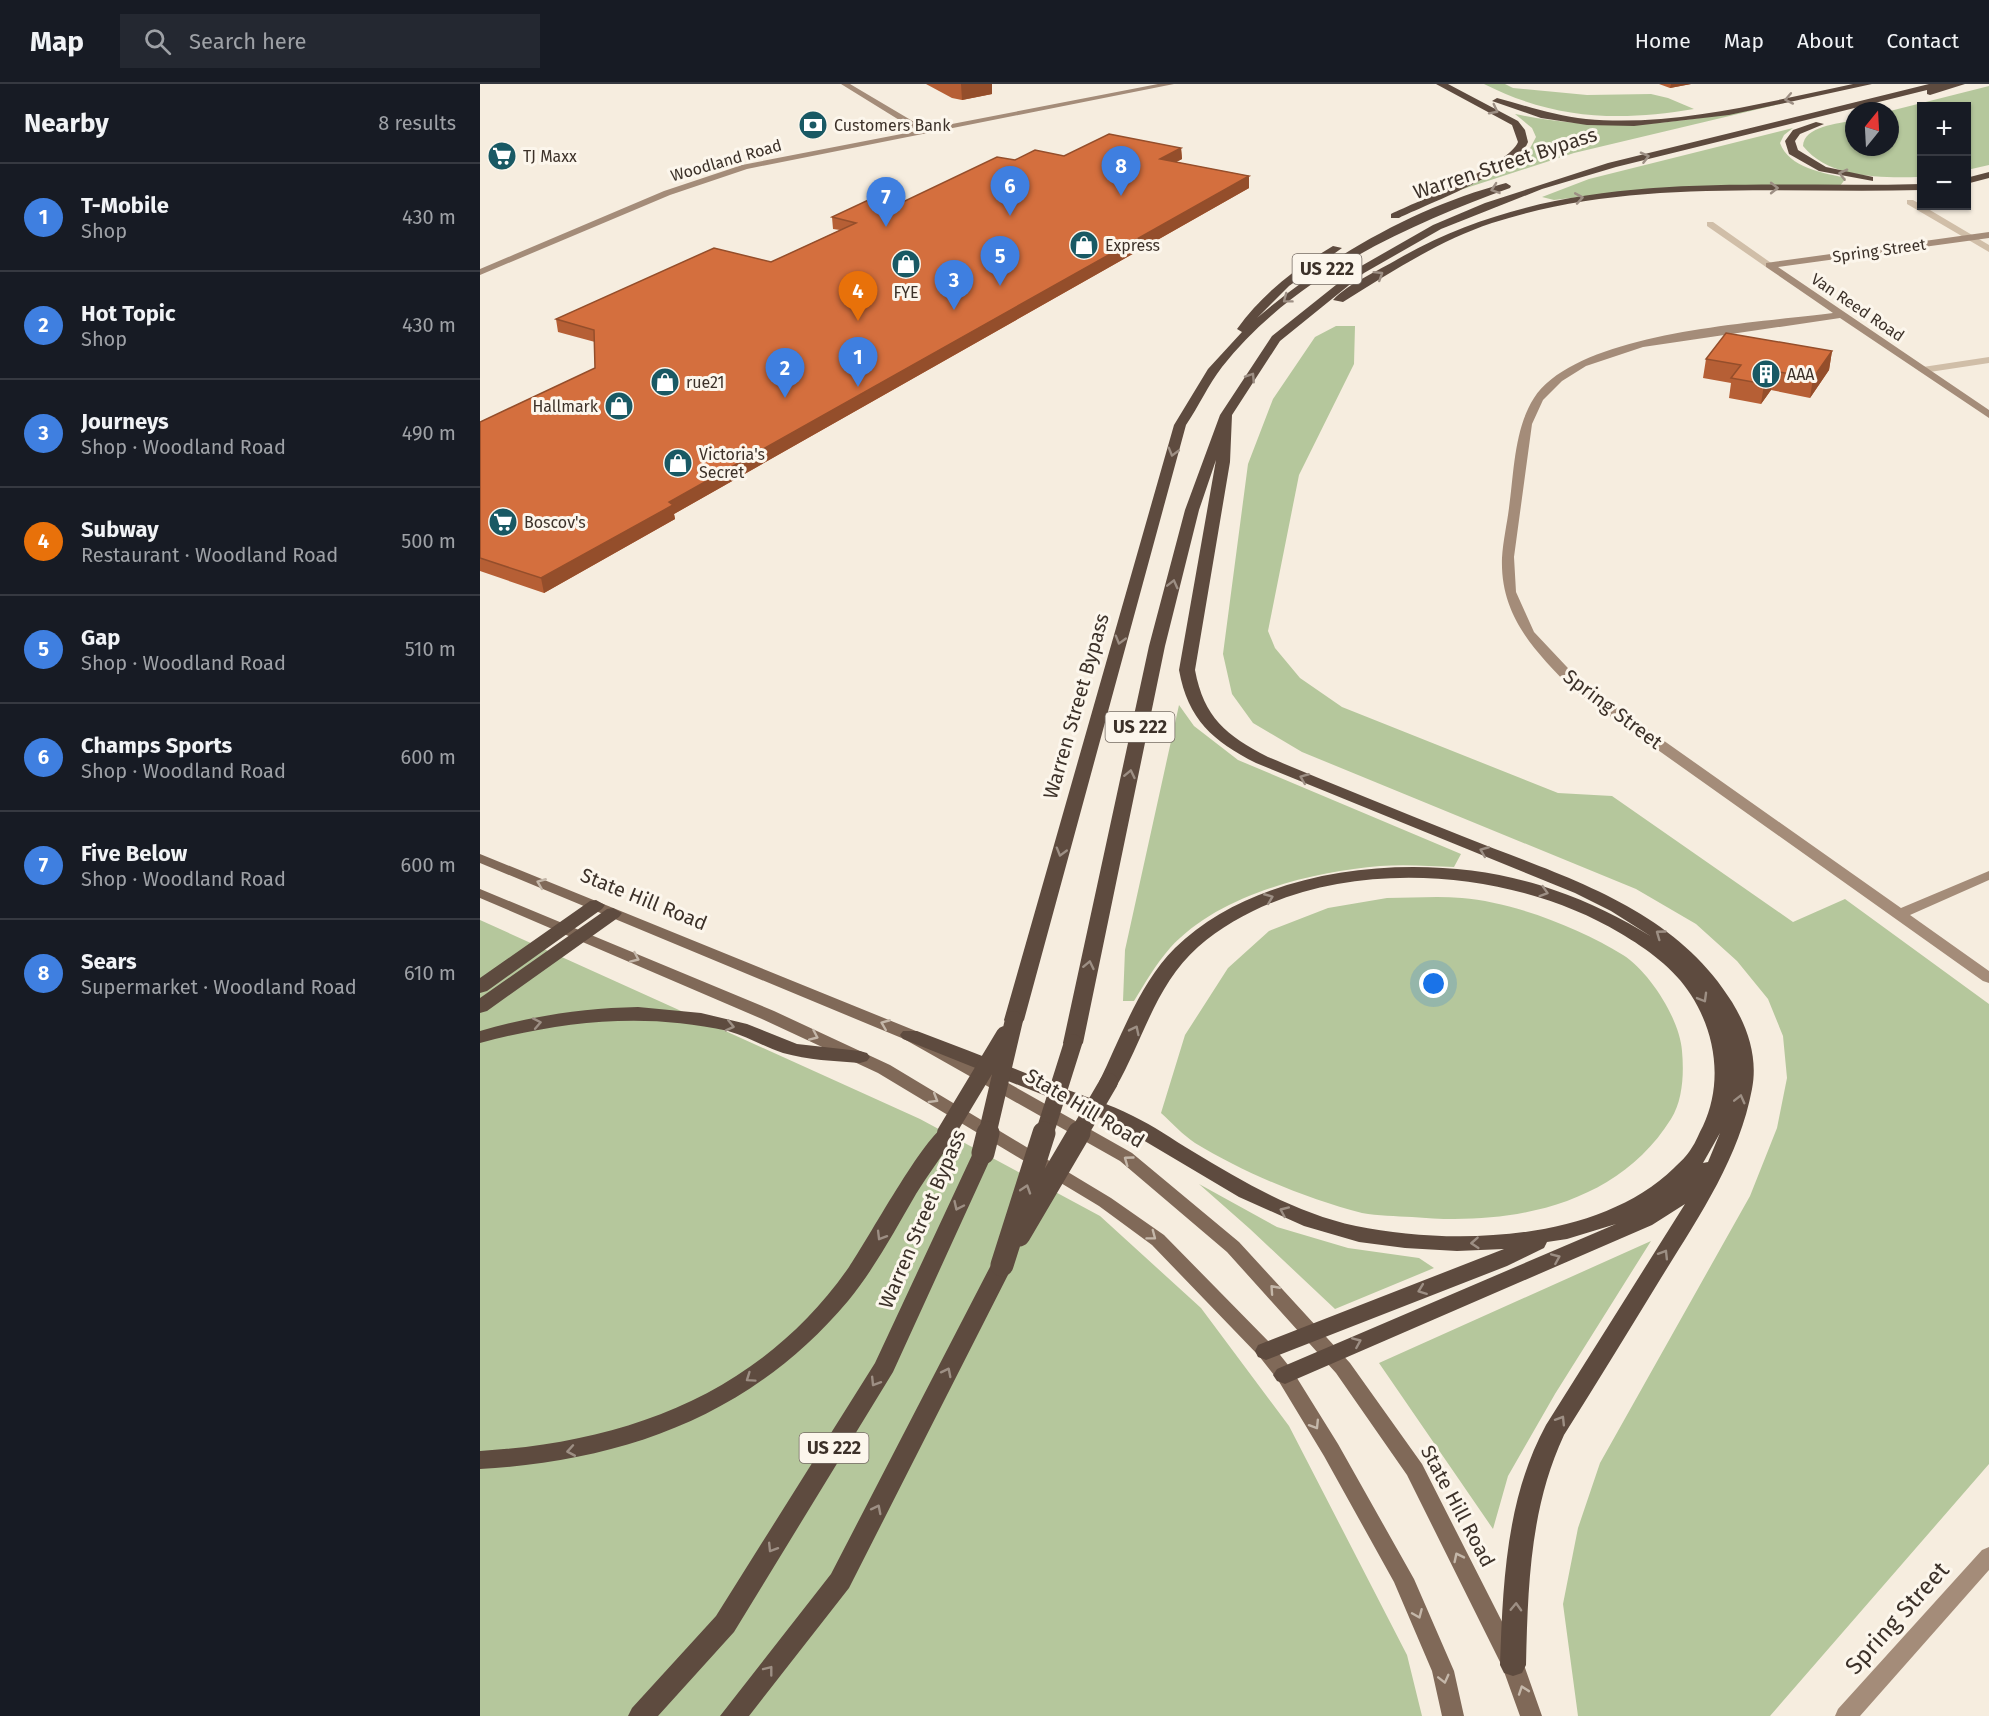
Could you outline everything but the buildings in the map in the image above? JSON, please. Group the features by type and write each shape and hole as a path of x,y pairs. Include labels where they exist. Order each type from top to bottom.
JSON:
{"highway":[{"path":"1389,220 1500,166 1513,157 1524,142 1523,133 1515,123 1441,84"},
{"path":"1463,84 1517,110 1535,114 1564,119 1634,122 1690,117 1867,84"},
{"name":"Warren Street Bypass","path":"641,1716 725,1624 885,1366 983,1153 1014,1020 1180,424 1224,357 1279,305 1342,258 1417,219 1470,198 1565,167 1897,84"},
{"name":"Warren Street Bypass","path":"733,1716 840,1581 1002,1265 1072,1043 1157,646 1192,510 1226,416 1276,339 1360,271 1437,227 1489,205 1612,165 1940,84"},
{"path":"1893,102 1960,84"},
{"path":"1845,115 1796,132 1790,141 1793,152 1816,166 1849,176 1917,181"},
{"path":"1971,174 1989,169"},
{"path":"1971,180 1989,175"},
{"path":"1276,339 1422,248 1488,221 1537,206 1595,195 1663,190 1917,187"},
{"path":"1224,357 1261,303 1291,278 1350,241"},
{"path":"1226,416 1223,462 1187,670 1190,690 1203,716 1227,741 1255,757 1589,895 1638,919 1697,963 1712,983 1737,1029 1744,1068 1743,1088 1722,1155 1693,1208 1554,1431 1538,1464 1518,1549 1513,1665"},
{"path":"910,1035 1124,1120 1261,1201 1312,1222 1390,1240 1428,1243 1521,1241 1554,1235 1602,1221 1653,1197 1675,1179 1702,1150 1713,1133 1726,1081 1723,1045 1719,1031 1707,1004 1686,975 1639,936 1618,922 1570,900 1496,880 1415,873 1342,879 1280,894 1231,915 1184,950 1161,978 1109,1082 1002,1265"},
{"path":"480,1007 573,931 596,905"},
{"path":"480,987 573,931 613,913"},
{"path":"480,1037 516,1027 582,1015 663,1015 732,1026 796,1050 860,1057"},
{"path":"480,1460 556,1454 592,1448 628,1437 711,1402 772,1362 806,1332 842,1294 876,1245 1014,1020"},
{"path":"1285,1375 1331,1353 1644,1220 1680,1197 1722,1155"},
{"path":"1266,1351 1499,1260 1554,1235"}],"main road":[{"name":"State Hill Road","path":"480,858 910,1035 1126,1157 1233,1247 1331,1353 1415,1470 1513,1665 1524,1690 1531,1716"},
{"path":"480,893 573,931 860,1057 898,1076 1105,1202 1158,1240 1266,1351 1285,1375 1403,1579 1443,1671 1453,1716"}],"street":[{"path":"845,84 923,131"},
{"name":"Woodland Road","path":"480,272 667,193 723,173 796,156 1170,84"},
{"path":"1910,202 1989,249"},
{"name":"Van Reed Road","path":"1710,224 1989,415"},
{"name":"Spring Street","path":"1769,265 1989,235"},
{"name":"Spring Street","path":"1842,315 1656,340 1602,356 1555,381 1535,403 1527,424 1507,571 1512,601 1528,633 1542,651 1577,686 1989,978"},
{"path":"1923,370 1989,360"},
{"path":"1900,914 1989,875"},
{"name":"Spring Street","path":"1846,1716 1989,1556"}],"green space":[{"path":"1484,84 1505,84 1513,88 1587,95 1651,94 1668,98 1694,109 1639,116 1586,115 1535,104"},
{"path":"1989,86 1989,165 1971,169 1971,102 1926,102"},
{"path":"1788,102 1574,153 1454,192 1526,156 1536,137 1532,128 1515,114 1587,124 1620,125 1685,120"},
{"path":"1917,104 1917,177 1874,176 1842,171 1814,157 1803,146 1805,139 1815,130 1845,122 1845,156 1899,156 1899,109"},
{"path":"1793,128 1784,135 1780,143 1785,151 1799,164 1808,168 1846,178 1840,186 1655,188 1554,200 1542,197 1589,179"},
{"path":"1336,326 1355,326 1354,364 1299,475 1268,631 1275,648 1300,678 1342,707 1558,793 1612,796 1793,922 1845,899 1989,1004 1989,1464 1770,1716 1578,1716 1563,1604 1578,1528 1600,1463 1750,1196 1777,1128 1787,1078 1783,1036 1768,999 1737,961 1696,924 1636,889 1302,752 1253,723 1232,694 1223,654 1248,464 1273,399 1315,337"},
{"path":"1179,705 1194,726 1238,760 1461,854 1454,867 1399,865 1353,869 1296,880 1240,900 1190,929 1165,954 1134,1001 1123,1001 1125,950"},
{"path":"1453,897 1503,905 1567,926 1606,945 1633,963 1653,985 1670,1011 1682,1051 1683,1077 1675,1112 1648,1149 1621,1173 1590,1191 1557,1204 1522,1213 1485,1218 1448,1219 1381,1215 1362,1213 1320,1200 1255,1175 1195,1143 1161,1113 1185,1035 1228,968 1269,931 1328,908 1387,898"},
{"path":"480,920 920,1119 1100,1216 1201,1308 1289,1426 1407,1655 1422,1716 480,1716"},
{"path":"1199,1184 1277,1227 1348,1248 1419,1258 1434,1268 1335,1309"},
{"path":"1651,1241 1555,1394 1508,1476 1493,1529 1379,1363"}],"place":[{"name":"Customers Bank","path":"813,125"},
{"name":"TJ Maxx","path":"502,156"},
{"name":"Sears","path":"1121,196"},
{"name":"Champs Sports","path":"1010,216"},
{"name":"Five Below","path":"886,227"},
{"name":"Express","path":"1084,245"},
{"name":"FYE","path":"906,264"},
{"name":"Gap","path":"1000,286"},
{"name":"Journeys","path":"954,310"},
{"name":"Subway","path":"858,321"},
{"name":"AAA","path":"1766,374"},
{"name":"rue21","path":"665,382"},
{"name":"T-Mobile","path":"858,387"},
{"name":"Hot Topic","path":"785,398"},
{"name":"Hallmark","path":"619,406"},
{"name":"Victoria's Secret","path":"678,463"},
{"name":"Boscov's","path":"503,522"}]}
